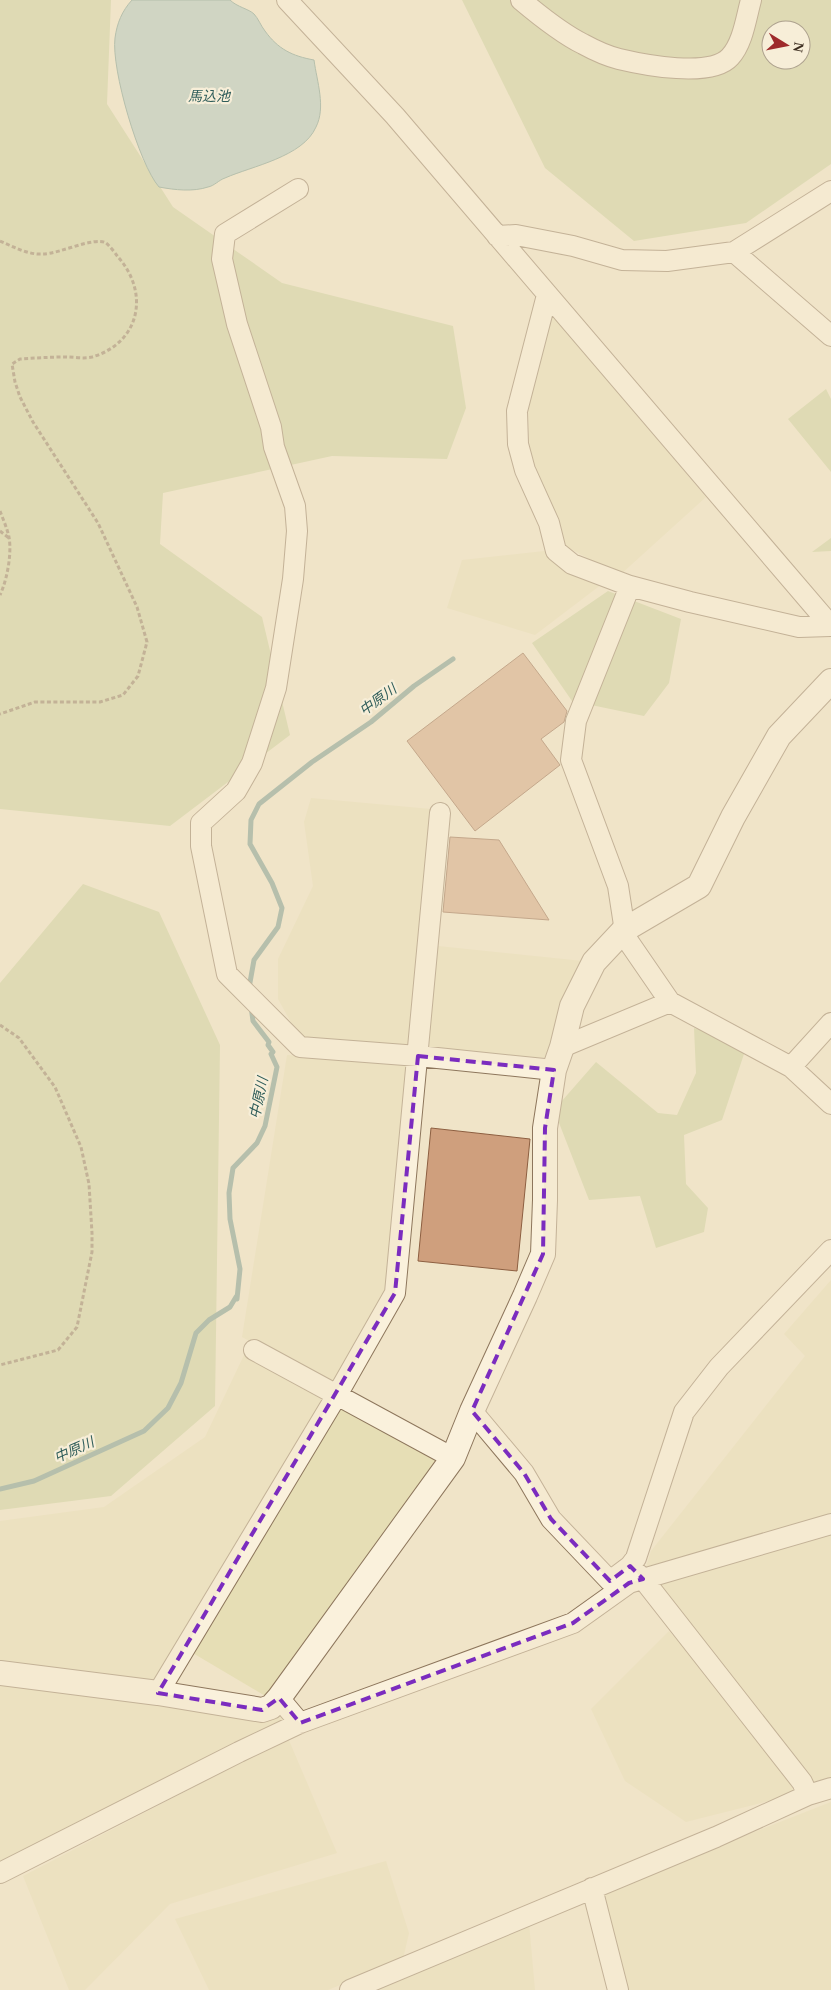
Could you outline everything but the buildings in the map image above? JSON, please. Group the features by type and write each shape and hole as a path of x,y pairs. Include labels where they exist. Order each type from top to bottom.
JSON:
{"street":[{"path":"287,0 394,116 830,626"},
{"path":"521,0 548,22 582,43 618,59 681,69 702,70 719,66 730,57 739,42 751,0"},
{"path":"298,189 225,234 222,259 237,324 271,427 274,447 296,506 297,531 294,579 276,688 252,763 236,791 201,824 201,846 227,974 300,1047 418,1056 554,1070"},
{"path":"497,236 516,235 573,246 622,260 667,261 734,252 831,192"},
{"path":"734,252 831,336"},
{"path":"547,295 517,411 518,444 525,470 549,523 556,550 572,564 630,586 799,627 830,626"},
{"path":"630,586 576,721 570,760 618,886 626,938 670,1002 790,1067 831,1104"},
{"path":"0,1673 158,1693 262,1710 271,1707 280,1698 454,1458 472,1411 526,1296 543,1254 545,1128 554,1070 572,1006 594,962 624,930 700,886 732,817 779,736 831,681"},
{"path":"158,1693 395,1293 440,813"},
{"path":"562,1047 670,1002"},
{"path":"790,1067 831,1023"},
{"path":"808,1794 802,1782 637,1572 636,1558 684,1412 719,1367 831,1250"},
{"path":"254,1350 454,1458"},
{"path":"472,1411 524,1473 551,1519 610,1580 831,1524"},
{"path":"0,1873 300,1723 573,1622 629,1583 637,1572"},
{"path":"280,1698 300,1723"},
{"path":"350,1990 716,1837 808,1794 831,1788"},
{"path":"592,1888 618,1990"}],"path":[{"path":"0,241 29,253 43,254 66,250 94,240 105,242 126,266 134,285 138,305 134,322 126,334 114,346 91,357 20,359 12,364 20,397 33,422 98,523 137,607 147,642 138,676 123,695 100,702 35,702 0,714"},
{"path":"0,511 9,538 8,561 4,586 0,595"},
{"path":"0,531 9,538"},
{"path":"0,1025 19,1038 55,1087 81,1147 88,1184 92,1233 92,1252 77,1327 58,1350 0,1365"}],"highlighted area":[{"path":"418,1056 554,1070 545,1128 543,1254 472,1411 524,1473 551,1519 610,1581 630,1566 643,1579 629,1583 573,1623 300,1723 279,1698 262,1710 158,1693 395,1293"}],"shaded area":[{"path":"551,314 706,497 620,575 563,545 530,462 528,402"},
{"path":"553,550 602,584 535,635 447,608 462,560"},
{"path":"311,798 431,809 409,1047 302,1042 278,999 278,959 313,886 304,822"},
{"path":"438,946 583,961 548,1058 427,1049"},
{"path":"287,1055 410,1064 390,1293 335,1386 242,1337"},
{"path":"831,1280 831,1516 646,1567 651,1551 805,1356 784,1334"},
{"path":"245,1353 327,1397 155,1683 0,1662 0,1521 104,1507 205,1437"},
{"path":"340,1402 438,1457 439,1464 267,1697 191,1652"},
{"path":"831,1530 831,1781 815,1788 655,1579"},
{"path":"669,1631 721,1690 798,1788 793,1795 686,1822 625,1781 591,1709"},
{"path":"0,1681 282,1714 289,1721 0,1864"},
{"path":"288,1738 337,1853 170,1904 85,1990 69,1990 23,1876"},
{"path":"831,1802 831,1990 625,1990 602,1892"},
{"path":"386,1861 409,1933 403,1959 328,1990 209,1990 175,1919"},
{"path":"529,1923 535,1990 371,1990"}],"green space":[{"path":"0,0 111,0 107,104 173,207 282,283 453,326 466,408 447,459 332,456 163,493 160,544 262,617 290,735 170,826 0,809"},
{"path":"462,0 831,0 831,164 746,223 634,241 545,168"},
{"path":"826,389 831,399 831,472 788,419"},
{"path":"831,538 831,551 812,552"},
{"path":"608,591 681,619 669,683 644,716 572,701 532,643"},
{"path":"83,884 159,912 220,1045 215,1406 111,1496 0,1510 0,983"},
{"path":"694,1028 719,1036 744,1054 722,1120 684,1135 686,1184 708,1208 704,1232 656,1248 640,1196 589,1200 554,1110 596,1062 658,1113 677,1115 696,1073"}],"water":[{"name":"馬込池","path":"132,0 230,0 254,14 270,37 280,47 292,54 314,60 321,103 319,119 309,137 289,153 202,189 178,190 159,187 151,175 135,138 117,71 116,33 123,13"}],"waterway":[{"name":"中原川","path":"249,988 254,960 278,927 282,908 272,883 250,844 251,820 259,804 312,762 371,722 414,686 453,659"},
{"name":"中原川","path":"0,1489 34,1481 144,1431 168,1408 181,1383 196,1333 209,1320 230,1307 236,1297 237,1299 240,1269 230,1219 229,1193 233,1168 257,1143 265,1126 277,1067 271,1054 273,1052 268,1045 269,1042 253,1021 251,1006"}]}
